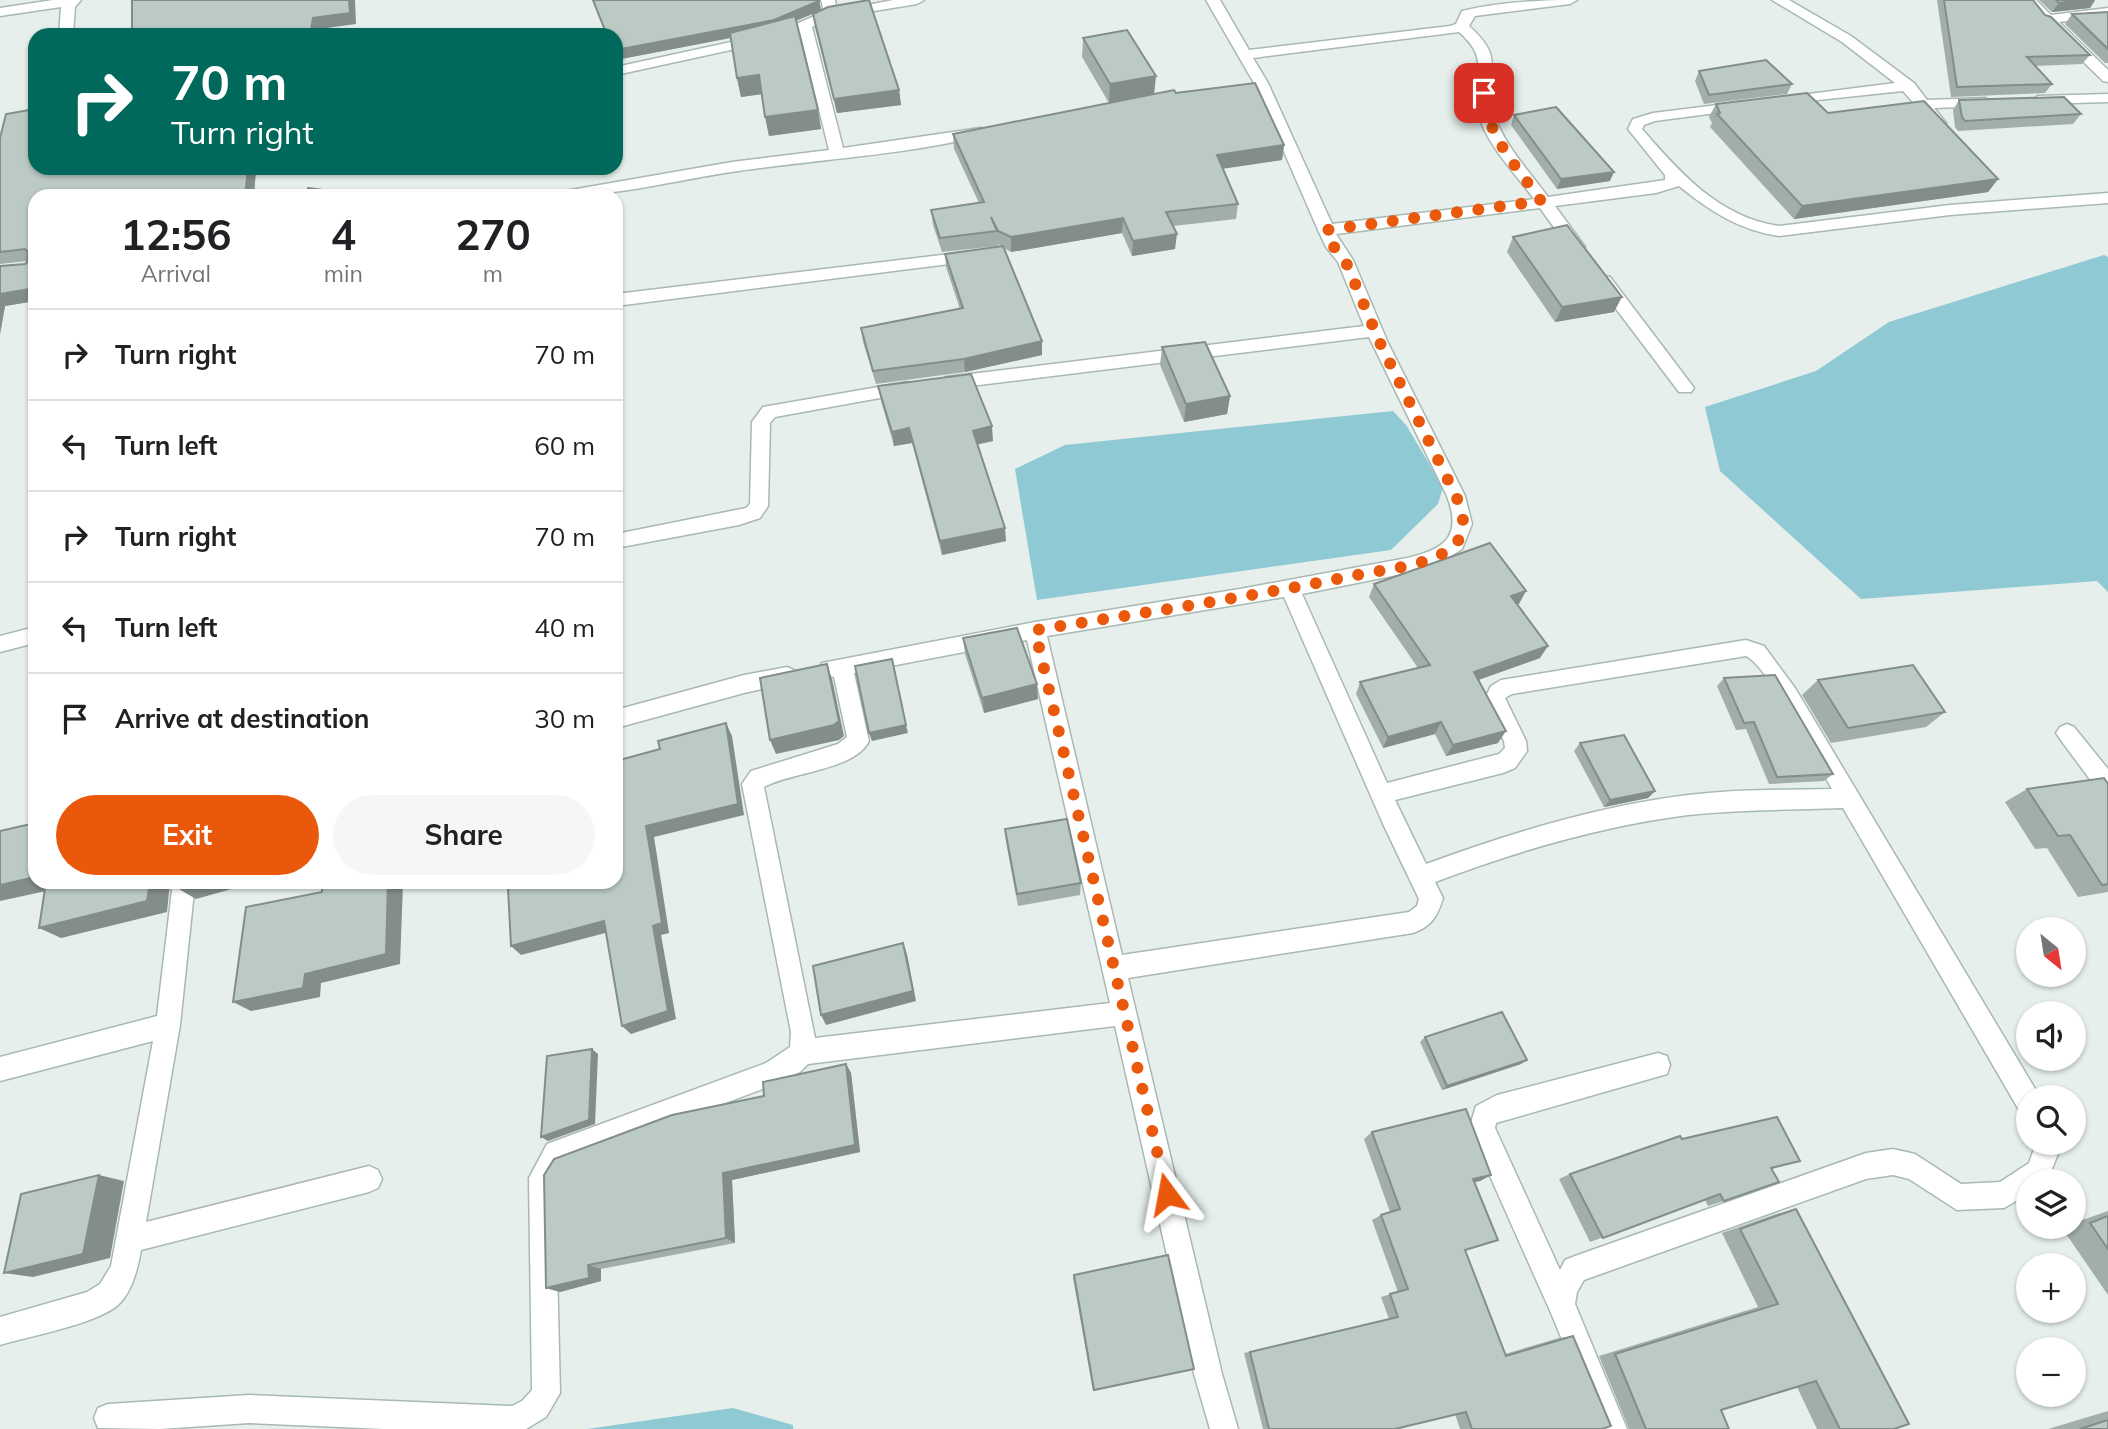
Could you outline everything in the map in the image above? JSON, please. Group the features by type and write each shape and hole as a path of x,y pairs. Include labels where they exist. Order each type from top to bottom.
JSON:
{"street":[{"path":"623,69 781,35 805,25 829,7 917,0"},
{"path":"623,717 744,684 1035,630 1290,589 1439,555 1450,548 1462,534 1464,518 1456,496 1375,330 1345,260 1334,247 1254,85 1243,55 1213,0"},
{"path":"1462,27 1467,14 1570,0"},
{"path":"1779,0 1853,40 1909,86 1948,134"},
{"path":"2028,0 2045,20 2108,78"},
{"path":"0,12 68,1 66,28"},
{"path":"2045,20 2108,12"},
{"path":"805,25 837,153"},
{"path":"1243,55 1370,42 1462,27"},
{"path":"1462,27 1480,43 1486,56 1483,74 1485,112 1496,137 1541,201 1685,388"},
{"path":"1909,86 1653,117 1639,122 1635,129 1673,174 1722,212 1759,229 1779,231 1950,210 2108,198"},
{"path":"2029,100 2108,97"},
{"path":"1924,104 2003,101"},
{"path":"605,189 732,167 993,130"},
{"path":"1326,230 1656,188 1673,183 1673,174"},
{"path":"1996,188 2011,205"},
{"path":"623,299 987,255"},
{"path":"623,540 739,518 756,510 759,506 761,422 769,412 925,386 1375,330"},
{"path":"1115,968 1413,922 1427,913 1431,898 1422,876 1381,793 1290,589"},
{"path":"1035,630 1208,1374 1224,1429"},
{"path":"0,643 28,637"},
{"path":"1381,793 1507,761 1516,751 1515,741 1494,699 1498,692 1508,686 1746,648 1757,652 1767,663 1849,798 2019,1085"},
{"path":"802,1052 803,1032 753,784 759,778 845,751 858,741 842,666"},
{"path":"2067,733 2108,786"},
{"path":"1422,876 1498,847 1596,822 1690,805 1849,798"},
{"path":"0,1331 93,1304 110,1294 124,1270 169,1025 183,889"},
{"path":"108,1418 248,1409 512,1420 527,1416 539,1406 546,1393 542,1178 556,1153 773,1073 791,1063 802,1052 1126,1013"},
{"path":"0,1069 169,1025"},
{"path":"1612,1429 1561,1304 1482,1129 1485,1115 1497,1108 1658,1065"},
{"path":"1561,1304 1564,1288 1575,1270 1866,1166 1894,1162 1915,1167 1957,1197 2004,1195 2038,1172 2045,1155"},
{"path":"129,1240 369,1179"}],"water":[{"path":"2104,255 2108,257 2108,592 2097,581 1861,599 1720,471 1705,407 1816,371 1889,322"},
{"path":"1393,411 1406,425 1443,487 1438,504 1391,550 1037,600 1015,469 1065,445"},
{"path":"733,1408 793,1425 793,1429 587,1429"}],"building":[{"path":"132,0 349,0 350,13 313,18 311,28 132,28"},
{"path":"593,0 819,0 774,20 623,49 623,28 604,28"},
{"path":"869,0 899,90 834,99 813,14 828,7"},
{"path":"1944,0 2033,0 2045,15 2051,17 2090,55 2027,57 2052,84 1957,87"},
{"path":"2056,0 2080,0 2059,3"},
{"path":"2108,12 2108,49 2072,14"},
{"path":"795,16 818,110 765,117 759,75 737,78 730,33"},
{"path":"1127,30 1156,76 1110,84 1083,38"},
{"path":"1766,60 1792,84 1709,95 1699,71"},
{"path":"1255,83 1284,145 1217,155 1238,204 1166,212 1177,234 1133,241 1123,218 1011,237 998,231 991,217 997,231 940,238 931,210 984,202 953,134 1174,90 1176,93"},
{"path":"1807,93 1828,113 1924,101 1998,179 1802,206 1717,114 1720,113 1716,104"},
{"path":"2064,97 2081,114 1965,121 1959,100"},
{"path":"1556,107 1614,172 1561,179 1514,115"},
{"path":"28,110 28,175 247,175 246,189 28,189 28,252 25,249 0,252 0,138 6,114"},
{"path":"1567,225 1622,297 1562,307 1513,237"},
{"path":"1003,246 1042,341 964,359 873,371 861,328 963,308 945,254"},
{"path":"28,252 28,289 0,294 0,266 27,262"},
{"path":"1205,342 1230,396 1186,404 1162,347"},
{"path":"971,374 992,426 973,431 1005,528 940,541 909,428 892,432 878,386"},
{"path":"1490,543 1526,591 1511,596 1548,646 1474,672 1506,731 1453,745 1441,722 1388,737 1360,682 1430,665 1374,584"},
{"path":"1017,628 1037,684 982,698 963,638"},
{"path":"892,659 906,725 869,733 855,666"},
{"path":"827,664 839,721 834,725 770,740 760,678"},
{"path":"1913,665 1945,712 1848,728 1818,680"},
{"path":"1775,675 1833,774 1777,777 1754,722 1744,723 1724,678"},
{"path":"726,723 738,804 646,826 662,923 653,926 668,1011 622,1026 604,921 511,946 508,889 623,889 623,759 660,749 658,741"},
{"path":"1624,735 1655,791 1610,800 1580,743"},
{"path":"2104,778 2108,784 2108,884 2102,885 2070,835 2058,836 2027,789"},
{"path":"1067,819 1081,883 1017,894 1005,829"},
{"path":"28,825 28,879 0,885 0,831"},
{"path":"45,889 149,889 147,901 39,928"},
{"path":"322,889 388,889 386,954 305,974 303,988 233,1002 246,907 322,892"},
{"path":"903,943 913,991 821,1015 813,966"},
{"path":"1502,1012 1527,1060 1447,1086 1425,1037"},
{"path":"592,1049 589,1120 541,1137 547,1056"},
{"path":"846,1064 855,1145 723,1173 726,1238 588,1265 589,1278 546,1288 544,1175 554,1159 672,1115 764,1096 763,1082"},
{"path":"1466,1109 1491,1175 1473,1179 1498,1240 1465,1250 1506,1356 1573,1336 1611,1426 1602,1429 1472,1429 1466,1412 1395,1429 1269,1429 1250,1352 1398,1317 1390,1294 1408,1289 1381,1215 1400,1209 1372,1132"},
{"path":"1777,1117 1800,1161 1771,1168 1779,1182 1724,1201 1720,1194 1603,1238 1570,1174 1680,1136 1682,1139"},
{"path":"99,1175 83,1254 4,1273 21,1194"},
{"path":"1796,1209 1909,1424 1894,1429 1840,1429 1816,1381 1721,1410 1729,1429 1646,1429 1615,1354 1778,1304 1740,1229"},
{"path":"2108,1216 2108,1249 2090,1223"},
{"path":"1168,1255 1194,1369 1094,1390 1074,1275"},
{"path":"2108,1420 2108,1429 2080,1429"}],"route":[{"path":"1167,1194 1035,630 1290,589 1410,564 1439,555 1450,548 1462,534 1464,518 1456,496 1380,343 1345,260 1334,247 1326,230 1541,201 1496,137 1485,112 1484,93"}]}
